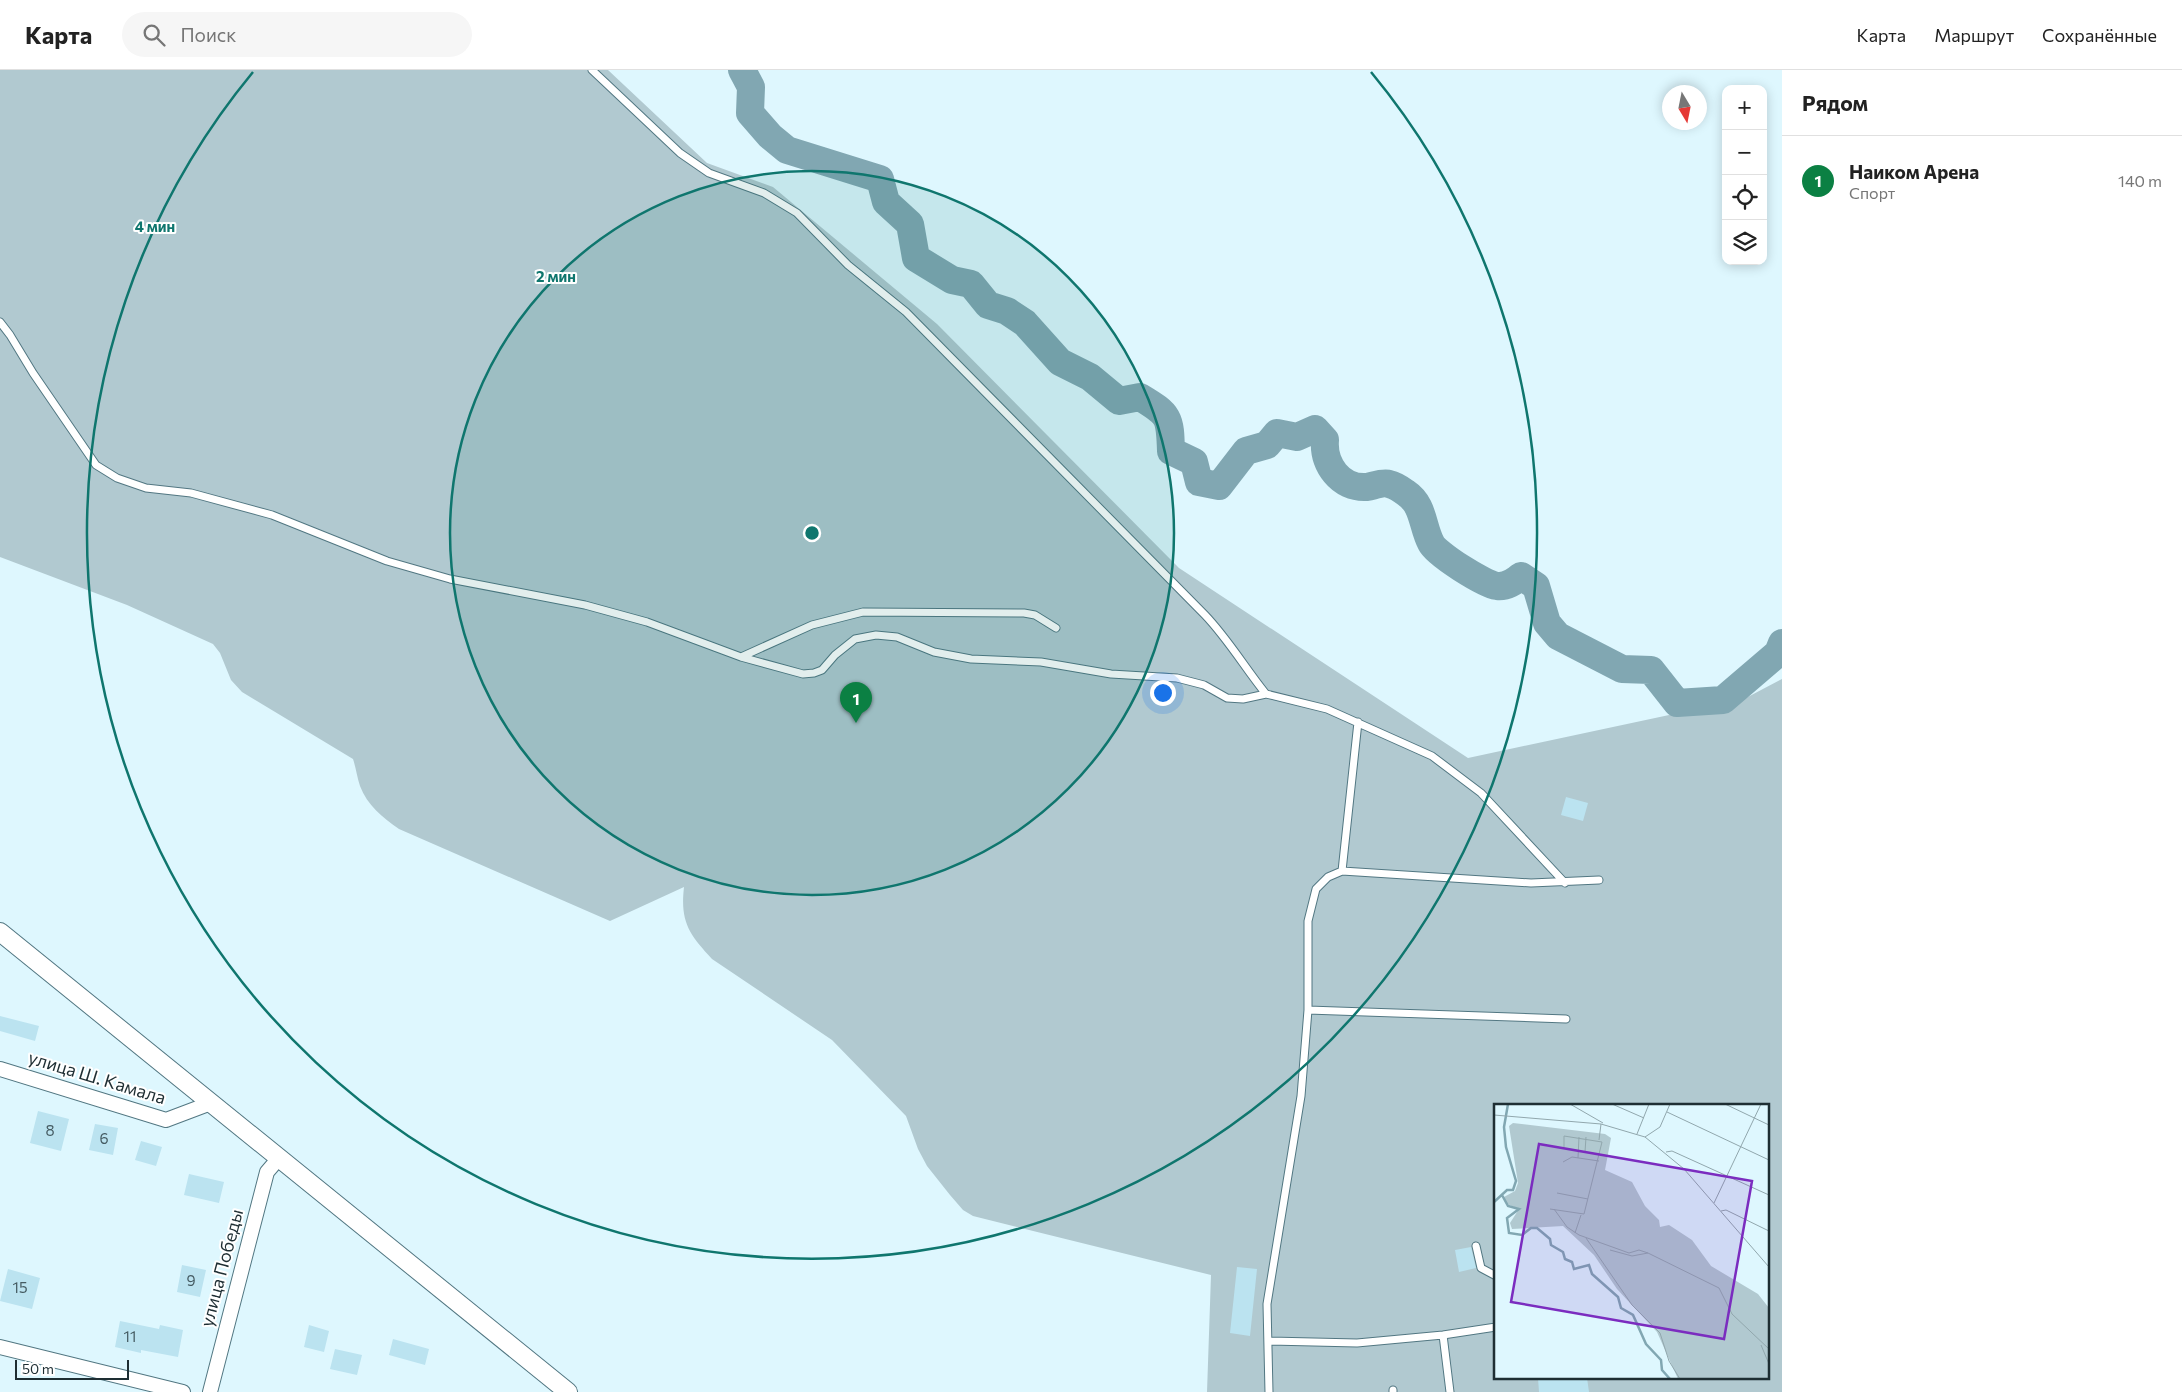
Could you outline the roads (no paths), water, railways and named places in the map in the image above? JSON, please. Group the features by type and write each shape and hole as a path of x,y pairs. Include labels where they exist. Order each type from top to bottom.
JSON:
{"street":[{"path":"0,932 568,1392"},
{"name":"улица Ш. Камала","path":"0,1069 166,1120 211,1103"},
{"name":"улица Победы","path":"210,1392 267,1172 279,1158"},
{"path":"0,1347 183,1392"}],"lane":[{"path":"592,70 680,153 709,173 764,193 797,213 848,265 906,312 1225,636 1243,666 1266,694"},
{"path":"0,322 10,334 33,373 96,465 117,478 146,488 191,493 272,515 387,561 450,579 585,605 647,622 740,658 802,674 822,670 835,655 856,639 876,635 897,637 934,652 971,659 1041,662 1111,674 1177,678 1204,685 1227,698 1243,699 1266,694 1327,709 1432,756 1481,793 1565,883"},
{"path":"740,658 812,625 863,612 1024,613 1035,616 1056,628"},
{"path":"1342,871 1358,722"},
{"path":"1270,1392 1267,1304 1301,1096 1308,1010 1308,921 1310,904 1316,889 1328,877 1342,871 1531,883 1599,880"},
{"path":"1308,1010 1566,1019"},
{"path":"1476,1246 1481,1268 1494,1275"},
{"path":"1268,1341 1357,1343 1494,1327"},
{"path":"1443,1334 1450,1392"}],"waterway":[{"path":"742,70 751,87 750,113 770,136 787,150 880,179 886,202 910,224 916,258 952,280 971,284 988,305 1007,311 1025,323 1060,362 1090,377 1119,401 1140,397 1157,408 1163,413 1169,424 1171,451 1194,462 1199,482 1219,486 1246,451 1267,445 1277,433 1297,437 1315,429 1325,440 1325,449 1330,466 1341,479 1357,487 1387,484 1402,490 1416,503 1431,543 1451,561 1497,586 1510,584 1521,576 1536,586 1547,623 1558,636 1622,669 1651,670 1677,703 1723,700 1778,653 1782,643"}],"place":[{"name":"Наиком Арена","path":"856,723"}]}
